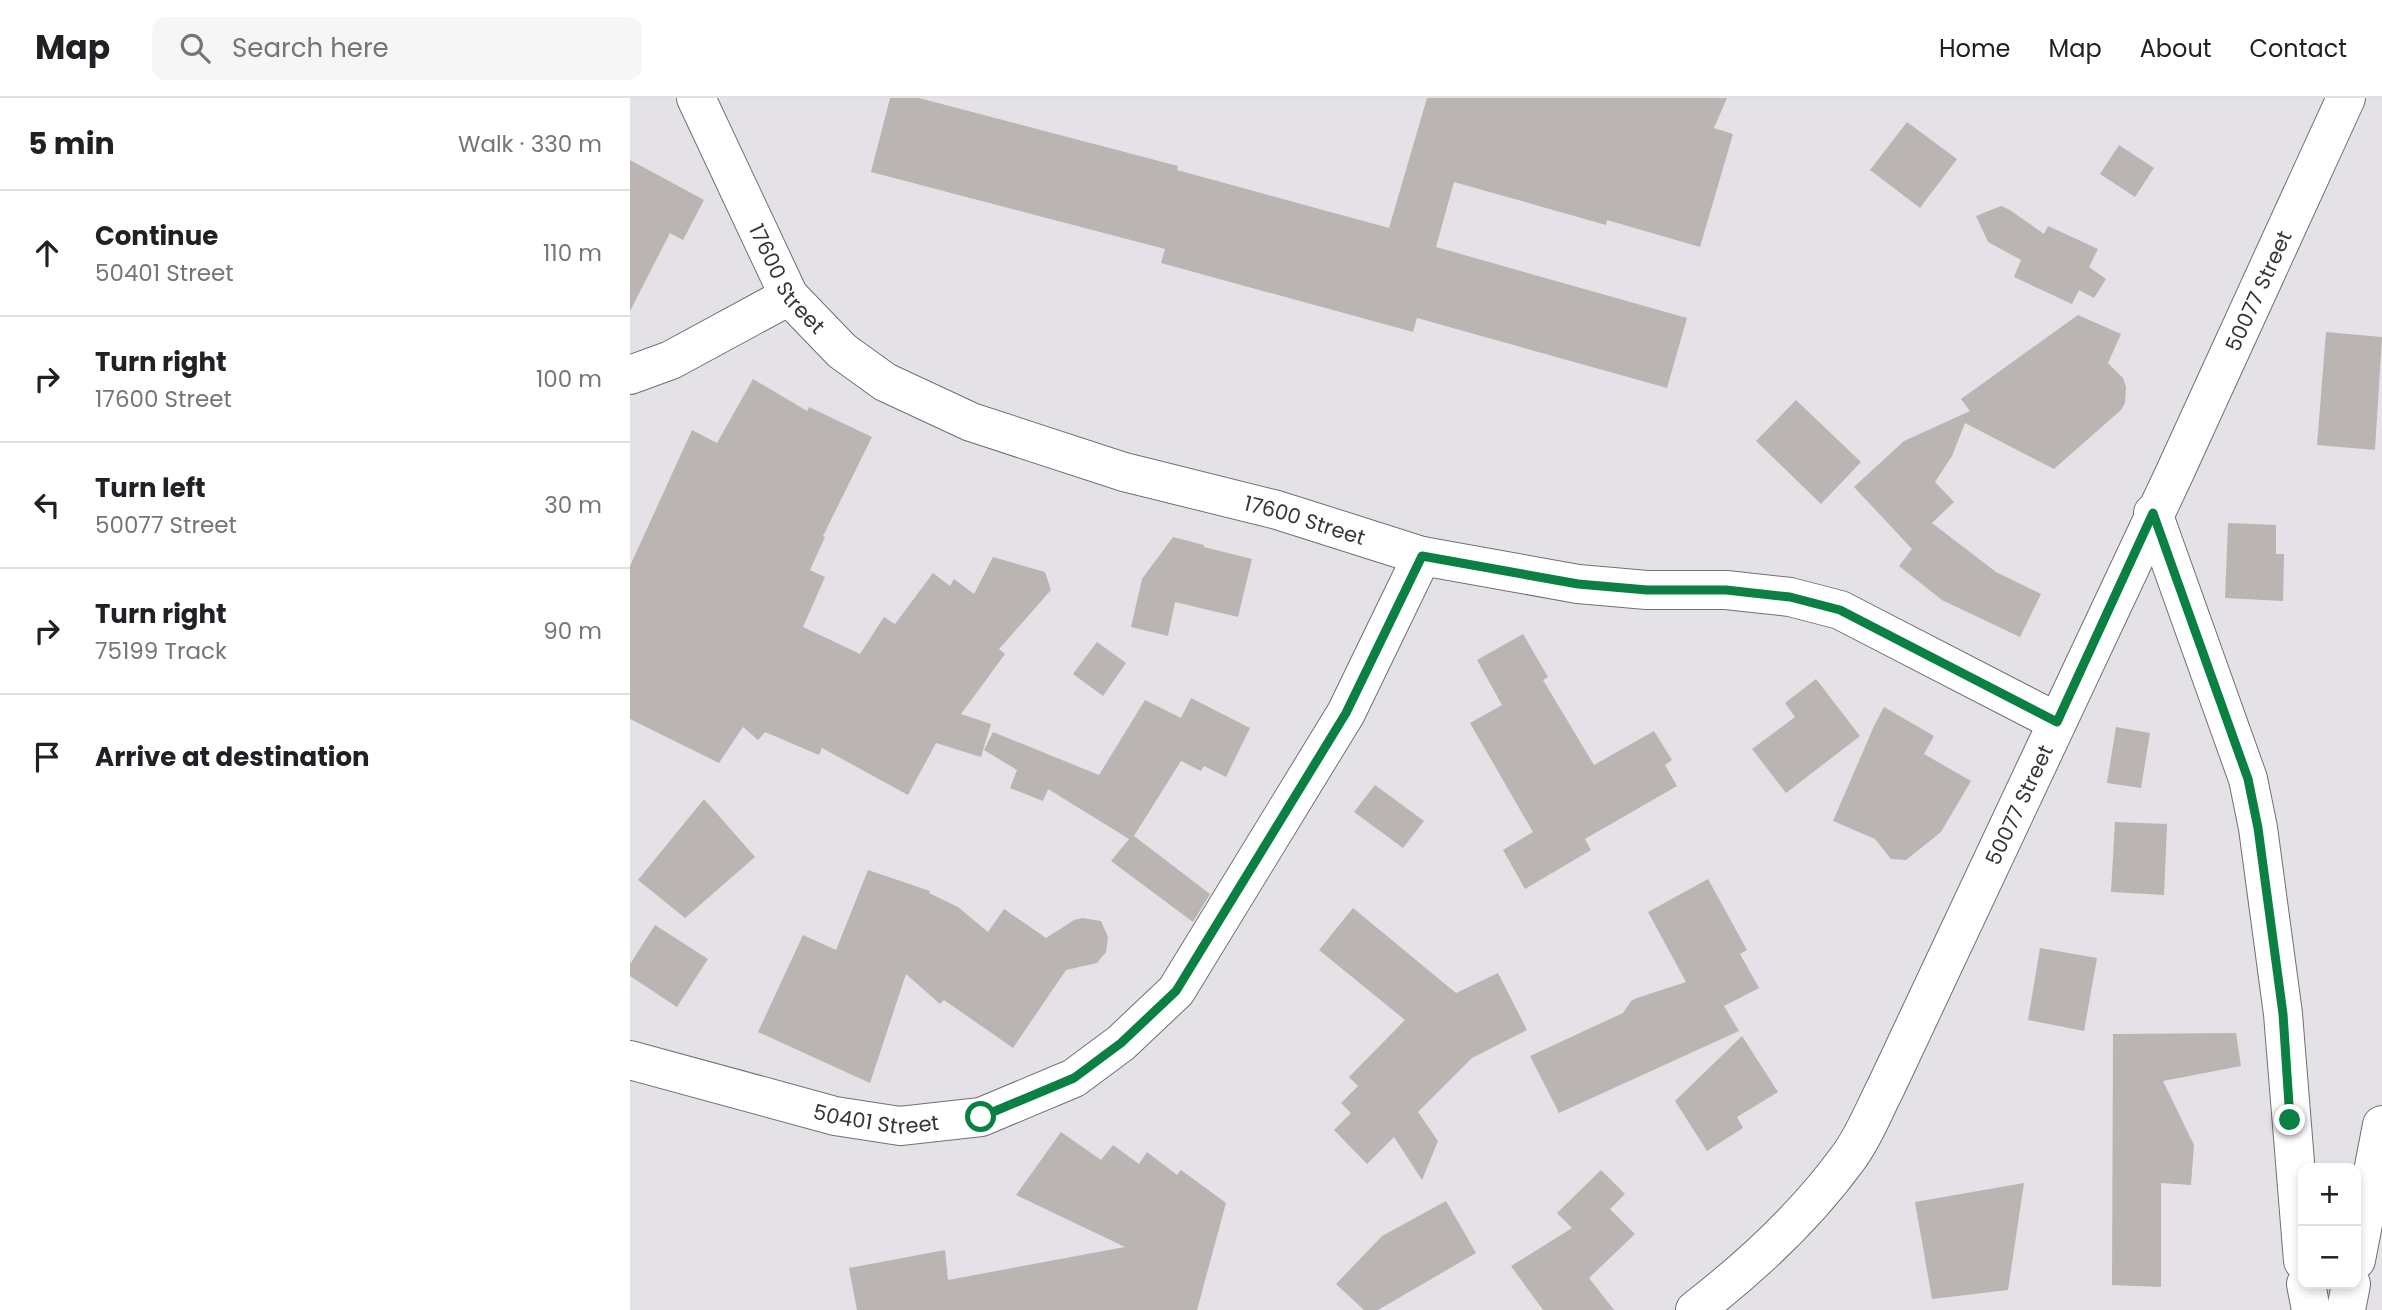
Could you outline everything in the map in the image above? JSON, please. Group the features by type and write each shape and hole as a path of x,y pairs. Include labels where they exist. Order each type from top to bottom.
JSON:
{"street":[{"name":"17600 Street","path":"696,98 789,296 842,351 885,382 971,422 1124,472 1277,510 1422,556 1578,584 1647,590 1726,590 1790,597 1840,610 2057,722"},
{"name":"50077 Street","path":"1695,1310 1799,1219 1850,1156 1886,1087 2346,98"},
{"path":"630,375 671,360 789,296"},
{"path":"2153,513 2248,779 2258,828 2283,1014 2300,1226"},
{"name":"50401 Street","path":"630,1060 835,1116 900,1126 981,1117 1074,1078 1121,1043 1176,991 1346,713 1422,556"},
{"path":"2361,1234 2382,1125"},
{"path":"2307,1289 2311,1310"},
{"path":"2346,1310 2350,1289"}],"building":[{"path":"890,98 919,98 1178,166 1177,170 1389,228 1427,98 1727,98 1714,128 1733,134 1700,247 1607,220 1606,225 1454,182 1436,247 1687,318 1667,388 1417,318 1413,332 1161,263 1165,249 871,172"},
{"path":"1907,122 1957,159 1920,208 1870,170"},
{"path":"2119,145 2154,168 2135,197 2100,174"},
{"path":"630,160 704,200 683,240 670,233 630,311"},
{"path":"2001,206 2044,234 2048,226 2098,249 2089,267 2106,279 2094,298 2079,290 2072,304 2014,277 2021,260 1988,242 1976,216"},
{"path":"2078,315 2121,334 2108,363 2123,378 2126,387 2125,403 2121,410 2054,469 1965,423 1952,456 1935,482 1954,502 1932,523 1996,572 2041,594 2020,637 1942,600 1899,566 1912,549 1854,487 1904,441 1970,411 1961,399"},
{"path":"2326,332 2382,337 2375,450 2317,445"},
{"path":"753,379 807,411 809,407 872,437 823,536 825,537 810,570 825,577 803,627 860,654 884,617 895,624 933,573 950,586 954,579 974,594 993,557 1045,572 1051,590 999,649 1005,654 961,714 991,724 981,757 936,743 908,795 822,748 819,755 765,732 758,740 743,727 719,763 630,719 630,566 692,430 717,443"},
{"path":"1796,400 1861,462 1821,504 1756,441"},
{"path":"2228,523 2276,525 2276,554 2284,554 2283,601 2225,598"},
{"path":"1173,537 1252,559 1238,617 1175,602 1168,636 1131,627 1142,579"},
{"path":"1523,634 1548,677 1543,680 1594,765 1654,731 1672,760 1665,765 1677,786 1585,839 1591,850 1525,889 1503,850 1533,832 1470,723 1502,705 1477,660"},
{"path":"1097,642 1126,663 1103,696 1073,674"},
{"path":"1816,679 1860,736 1786,793 1752,749 1795,717 1785,703"},
{"path":"1191,698 1250,728 1226,777 1204,766 1201,771 1181,761 1134,836 1210,894 1193,922 1111,861 1129,839 1048,789 1043,801 1010,788 1017,770 984,750 993,732 1099,775 1145,700 1181,718"},
{"path":"1884,707 1934,736 1924,754 1971,781 1941,832 1906,860 1891,859 1875,839 1833,821"},
{"path":"2116,727 2150,733 2141,788 2107,783"},
{"path":"1375,785 1424,821 1403,848 1354,812"},
{"path":"704,799 755,857 685,918 638,880"},
{"path":"2115,822 2167,824 2164,895 2111,892"},
{"path":"868,870 930,891 929,893 958,907 988,932 1004,909 1046,938 1074,920 1082,918 1101,921 1108,937 1106,952 1097,963 1066,970 1013,1048 944,1000 940,1004 906,974 870,1083 758,1032 803,935 836,950"},
{"path":"1708,879 1747,950 1740,954 1759,988 1724,1006 1739,1031 1559,1113 1530,1056 1623,1013 1631,1001 1637,998 1686,982 1648,912"},
{"path":"1353,908 1456,993 1498,973 1527,1030 1472,1058 1418,1112 1438,1141 1422,1180 1394,1137 1367,1164 1334,1130 1351,1113 1341,1103 1358,1086 1349,1077 1405,1020 1319,950"},
{"path":"655,925 708,959 677,1007 630,976 630,964"},
{"path":"2040,948 2097,958 2084,1031 2028,1020"},
{"path":"2236,1033 2241,1066 2163,1081 2194,1145 2191,1185 2161,1183 2161,1287 2112,1285 2113,1034"},
{"path":"1742,1036 1778,1092 1737,1117 1743,1128 1707,1151 1675,1101"},
{"path":"1061,1132 1101,1160 1113,1145 1139,1164 1147,1152 1177,1175 1181,1170 1226,1203 1197,1310 857,1310 849,1268 945,1250 948,1280 1125,1247 1016,1195"},
{"path":"1601,1170 1625,1194 1610,1209 1635,1234 1589,1278 1614,1310 1543,1310 1511,1266 1572,1228 1557,1213"},
{"path":"2024,1183 2008,1290 1932,1299 1915,1202"},
{"path":"1446,1201 1476,1253 1378,1310 1364,1310 1336,1284 1382,1236"}],"route":[{"path":"981,1117 1074,1078 1121,1043 1176,991 1346,713 1422,556 1578,584 1647,590 1726,590 1790,597 1840,610 2057,722 2153,513 2248,779 2258,828 2283,1014 2290,1120"}]}
